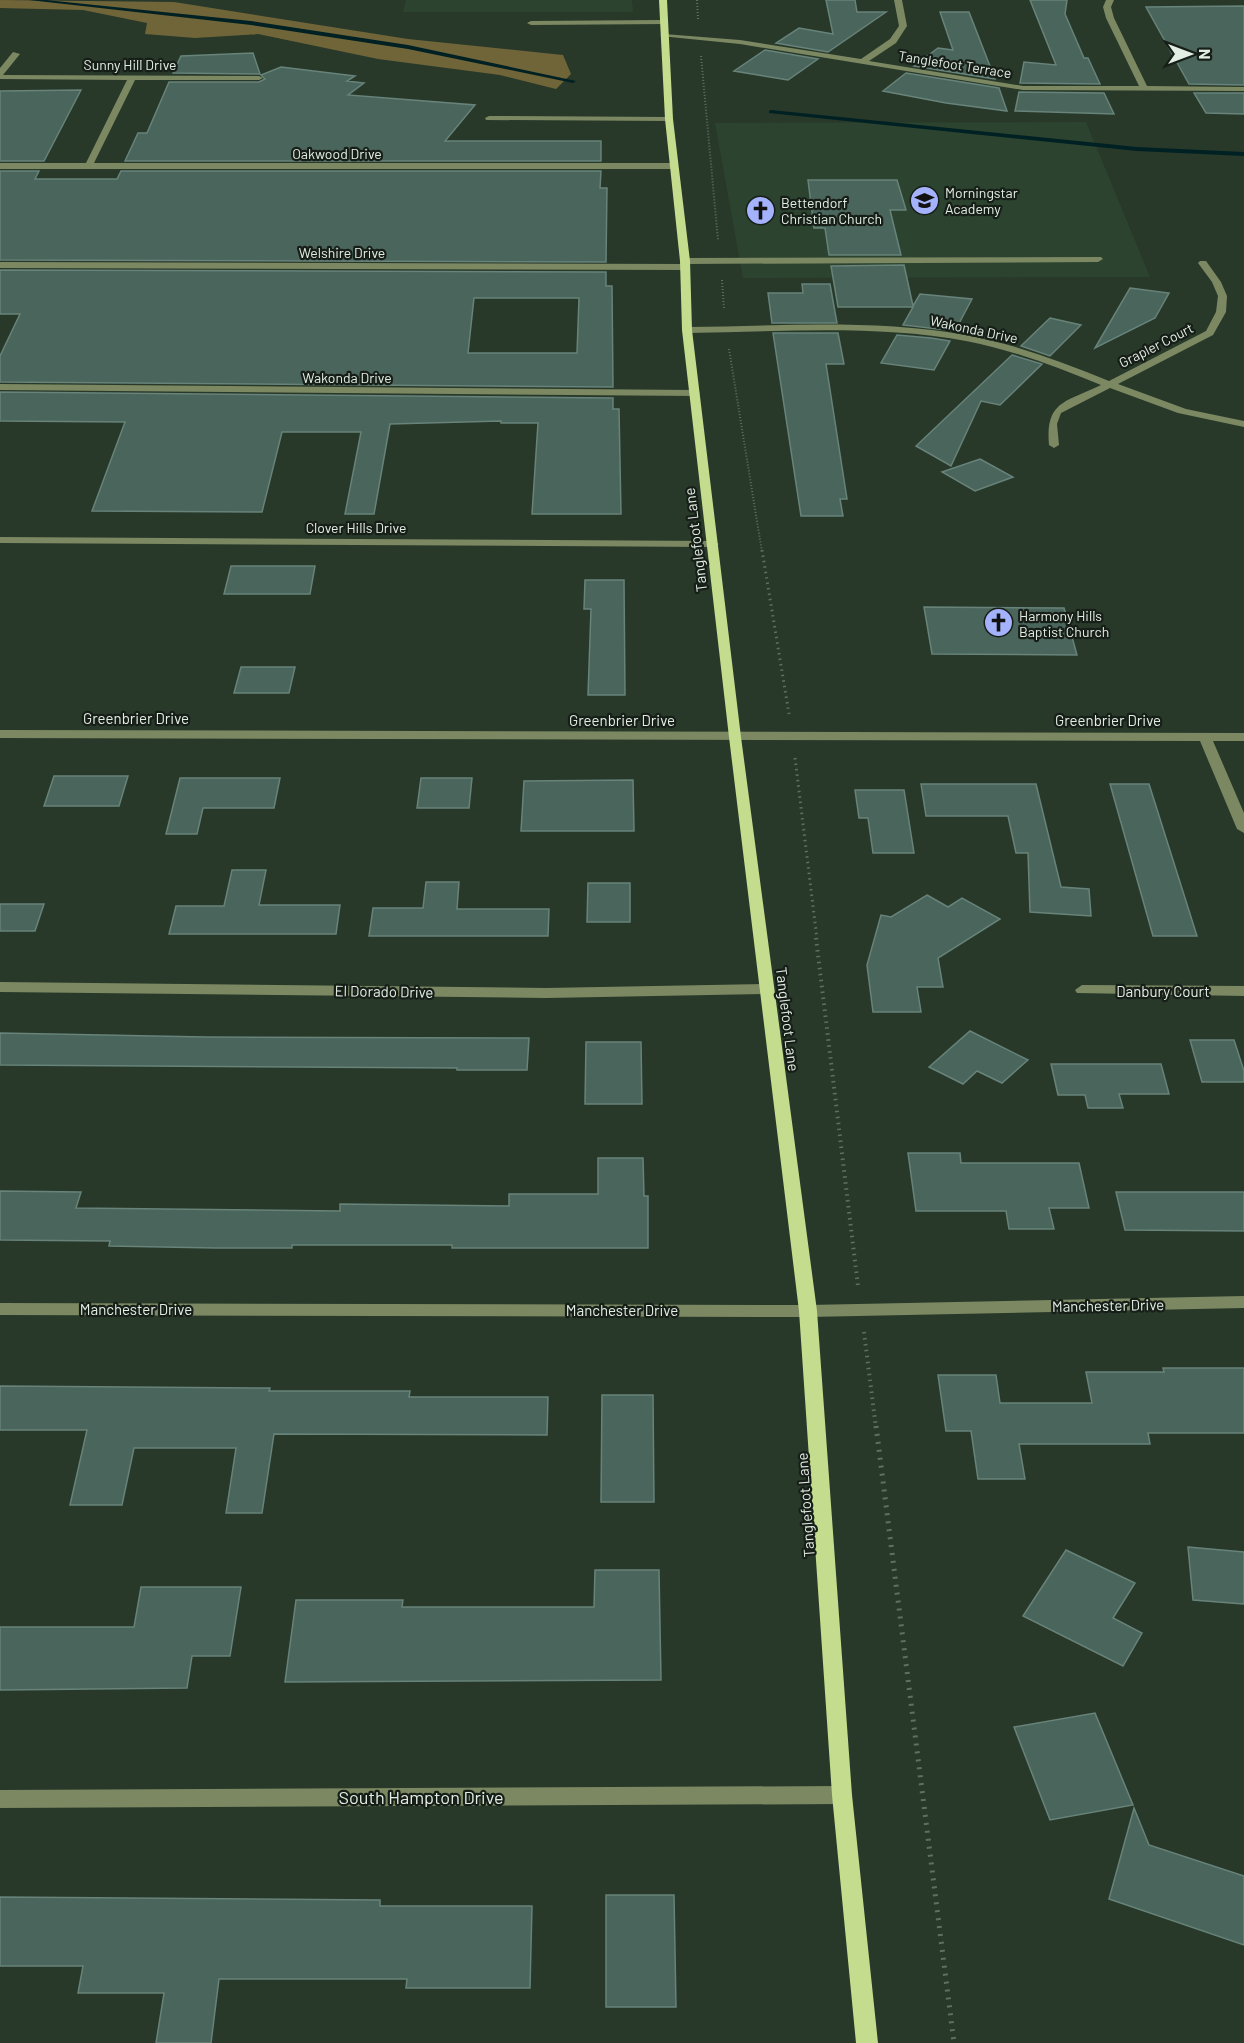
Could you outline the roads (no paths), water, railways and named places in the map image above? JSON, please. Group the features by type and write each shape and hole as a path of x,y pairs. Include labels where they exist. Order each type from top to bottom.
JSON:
{"main road":[{"name":"Tanglefoot Lane","path":"663,0 669,119 685,264 687,330 735,737 808,1311 843,1795 867,2043"}],"street":[{"path":"862,62 892,41 903,27 898,0"},
{"path":"1110,0 1107,7 1110,18 1144,90"},
{"name":"Tanglefoot Terrace","path":"531,23 664,29 699,37 1023,88 1244,89"},
{"path":"0,75 16,54"},
{"name":"Sunny Hill Drive","path":"0,75 259,78"},
{"path":"89,166 132,77"},
{"path":"489,118 669,119"},
{"name":"Oakwood Drive","path":"0,166 674,166"},
{"name":"Welshire Drive","path":"0,265 685,264 1098,259"},
{"name":"Grapler Court","path":"1054,445 1052,424 1058,411 1210,333 1223,313 1221,288 1203,263"},
{"name":"Wakonda Drive","path":"687,330 892,330 941,333 1007,347 1153,401 1226,422 1244,424"},
{"name":"Wakonda Drive","path":"0,387 695,393"},
{"name":"Clover Hills Drive","path":"0,540 712,544"},
{"name":"Greenbrier Drive","path":"0,734 1244,737"},
{"path":"1205,737 1244,829"},
{"name":"El Dorado Drive","path":"0,987 546,993 767,989"},
{"name":"Danbury Court","path":"1083,990 1244,991"},
{"name":"Manchester Drive","path":"0,1309 808,1311 1244,1302"},
{"name":"South Hampton Drive","path":"0,1799 843,1795"}],"waterway":[{"path":"32,0 251,23 408,47 573,81"},
{"path":"771,112 1137,149 1244,154"}],"place":[{"name":"Morningstar Academy","path":"924,200"},
{"name":"Bettendorf Christian Church","path":"760,210"},
{"name":"Harmony Hills Baptist Church","path":"998,623"}]}
